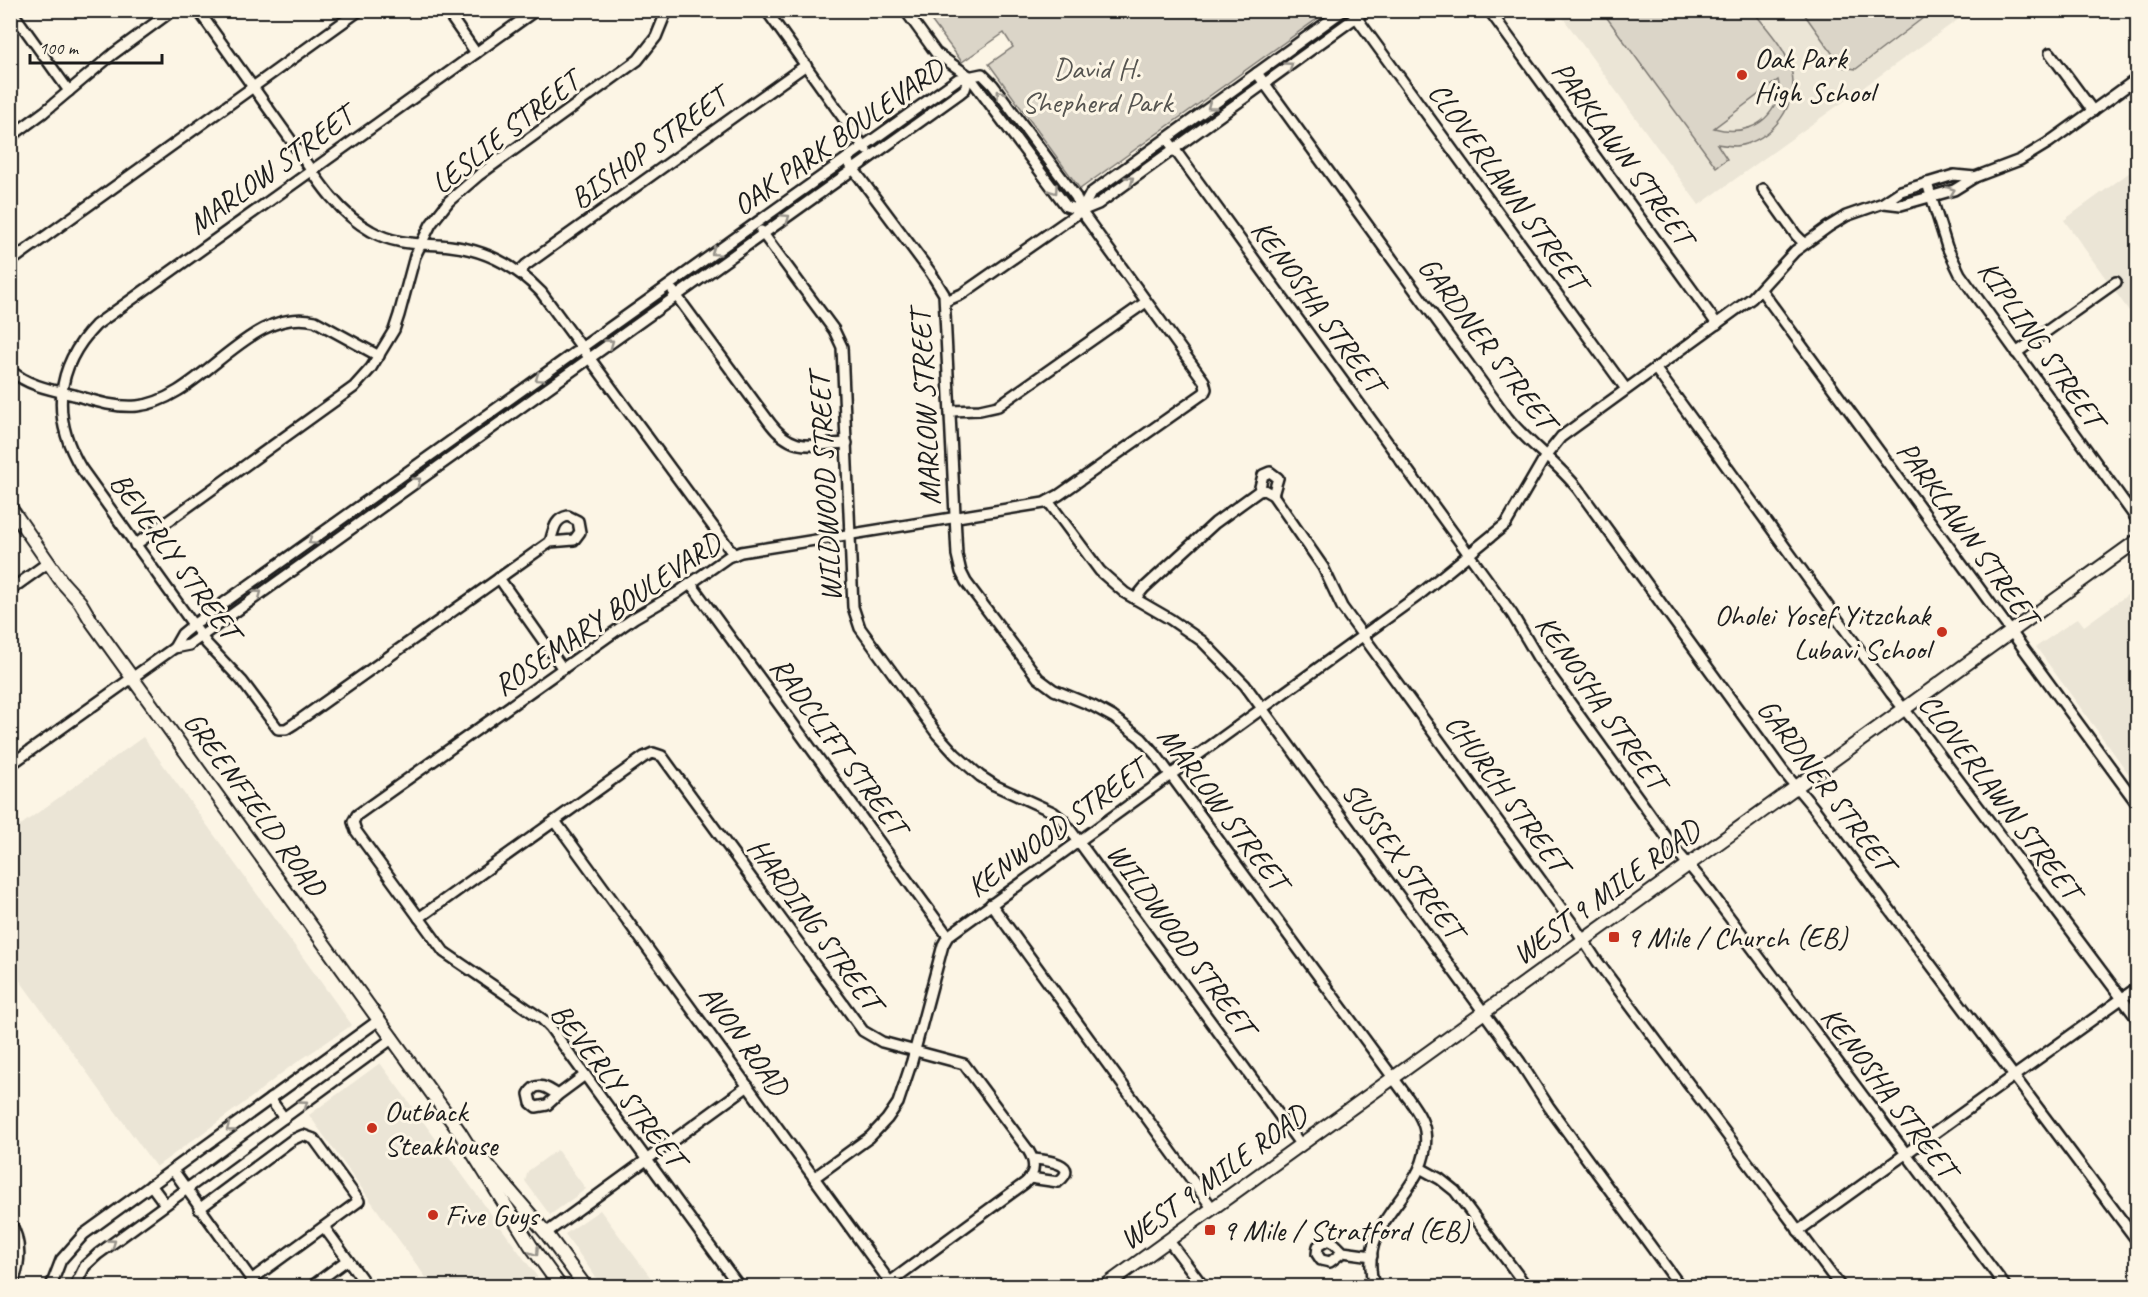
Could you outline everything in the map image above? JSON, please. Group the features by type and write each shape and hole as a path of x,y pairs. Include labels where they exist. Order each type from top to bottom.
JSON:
{"main road":[{"name":"GREENFIELD ROAD","path":"10,507 459,1131 531,1246 560,1287"},
{"name":"WEST 9 MILE ROAD","path":"1105,1287 2138,540"},
{"name":"GREENFIELD ROAD","path":"459,1131 546,1233 585,1287"}],"street":[{"path":"10,10 69,91"},
{"path":"10,137 113,54 173,10"},
{"path":"198,10 312,170 343,210 361,225 392,241 470,249 506,263 548,299 734,555"},
{"path":"10,262 360,10"},
{"path":"446,10 476,53"},
{"name":"MARLOW STREET","path":"62,392 67,371 76,351 96,325 536,10"},
{"name":"LESLIE STREET","path":"135,545 346,394 364,377 379,356 399,315 411,268 420,245 439,212 466,184 638,60 656,37 667,10"},
{"path":"766,10 871,157"},
{"path":"905,10 936,53 969,76 1066,206 1081,211"},
{"path":"1081,211 1091,193 1344,10"},
{"path":"946,301 962,294 1081,211 1098,204 1265,83 1353,14 1366,10"},
{"name":"PARKLAWN STREET","path":"1490,10 1717,324"},
{"name":"CLOVERLAWN STREET","path":"1353,14 1626,389"},
{"path":"2050,53 2093,111"},
{"name":"BISHOP STREET","path":"519,272 806,65"},
{"name":"GARDNER STREET","path":"1257,73 1507,417 1523,436 1578,489 1783,771 2138,1242"},
{"path":"950,411 980,410 998,405 1146,302 1081,211 1077,198 989,80 982,74 969,76"},
{"name":"OAK PARK BOULEVARD","path":"174,648 189,645 464,447 669,285 958,79 969,76"},
{"name":"OAK PARK BOULEVARD","path":"10,765 174,648 182,634 193,625 457,436 676,295 853,170 965,89 969,76"},
{"path":"1884,203 1901,205 1932,197 1954,190 1975,177 1998,170 2030,154 2138,78"},
{"path":"1007,126 1018,118"},
{"name":"KENOSHA STREET","path":"1167,138 1512,614 1538,658 1675,849 1689,864 2005,1287"},
{"name":"MARLOW STREET","path":"846,159 941,287 946,301 954,518 961,572 1038,678 1054,690 1093,706 1129,728 1149,747 1415,1108 1425,1129 1426,1148 1420,1168 1385,1217 1375,1241 1372,1256 1374,1287"},
{"path":"1038,167 1048,159"},
{"path":"1761,290 1804,243 1846,216 1884,203 1901,191 1954,175 1975,177"},
{"name":"KIPLING STREET","path":"1928,183 1941,231 1967,285 2138,521"},
{"path":"1763,189 1804,243"},
{"name":"WILDWOOD STREET","path":"756,223 841,342 853,607 856,621 930,724 955,754 980,776 1003,790 1053,812 1064,820 1301,1145"},
{"path":"2016,353 2116,282"},
{"path":"669,285 783,438 800,445 847,443"},
{"name":"PARKLAWN STREET","path":"1761,290 2138,805"},
{"name":"KENWOOD STREET","path":"948,936 1419,595 1495,535 1510,519 1545,457 1567,432 1761,290"},
{"name":"ROSEMARY BOULEVARD","path":"352,822 357,815 634,618 734,555 1029,506 1048,501 1059,495 1201,396 1206,389 1204,381 1146,302"},
{"path":"10,370 29,383 120,406 137,406 176,391 260,331 285,320 315,321 379,356"},
{"name":"CLOVERLAWN STREET","path":"1655,368 1904,709 2138,1020"},
{"name":"BEVERLY STREET","path":"62,392 63,427 73,455 201,636 242,681 274,726 284,730 499,578"},
{"path":"457,436 464,447"},
{"name":"CHURCH STREET","path":"1135,599 1144,588 1215,524 1259,491 1263,476 1270,472 1274,473 1278,481 1273,495 1323,567 1335,595 1584,939 1597,962 1840,1287"},
{"path":"1259,491 1264,490 1273,495"},
{"name":"SUSSEX STREET","path":"1048,501 1100,571 1135,599 1202,641 1238,676 1484,1011 1549,1107 1680,1287"},
{"path":"339,522 346,531"},
{"path":"550,542 499,578 563,669"},
{"path":"10,590 49,562"},
{"name":"RADCLIFT STREET","path":"691,584 948,936"},
{"name":"HARDING STREET","path":"555,821 644,757 656,753 662,756 859,1026 874,1038 960,1063 967,1068 1034,1159"},
{"path":"419,918 555,821"},
{"name":"AVON ROAD","path":"555,821 892,1284"},
{"name":"BEVERLY STREET","path":"352,822 356,831 444,952 542,1019 554,1032 739,1287"},
{"path":"992,904 1213,1209"},
{"path":"815,1177 863,1142 887,1119 903,1091 943,945 948,936"},
{"path":"1798,1231 2138,987"},
{"path":"51,1287 58,1266 73,1244 84,1234 379,1020"},
{"path":"75,1287 79,1275 92,1258 393,1038"},
{"path":"558,1095 585,1075"},
{"path":"546,1233 748,1086"},
{"path":"270,1099 285,1118"},
{"path":"173,1170 199,1209 254,1283 359,1201 314,1139 303,1135 292,1140 199,1209"},
{"path":"892,1284 1030,1178 1034,1169 1034,1159 1056,1162 1065,1172 1064,1177 1058,1182 1030,1178"},
{"path":"1420,1168 1455,1191 1526,1287"},
{"path":"152,1185 165,1204"},
{"path":"10,1222 17,1233 19,1243 14,1260 14,1285"},
{"path":"324,1227 367,1287"},
{"path":"1169,1241 1203,1287"},
{"path":"1343,1252 1372,1256"},
{"path":"312,1287 347,1260"}],"shaded area":[{"name":"Oak Park High School","path":"1558,11 1970,11 1699,205"},
{"path":"2137,167 2137,322 2064,220"},
{"path":"2137,588 2137,785 2036,647 2078,618 2084,626"},
{"path":"143,737 352,1025 287,1069 156,1167 10,967 11,832"},
{"path":"380,1063 544,1286 432,1286 309,1115"},
{"path":"557,1150 586,1189 550,1215 525,1181 528,1171"},
{"path":"600,1210 657,1286 602,1286 565,1234"}],"green space":[{"name":"David H. Shepherd Park","path":"924,11 1328,11 1080,189 989,64 1013,47 1004,33 962,62"},
{"path":"1602,11 1753,11 1775,38 1791,69 1792,95 1787,108 1780,119 1761,137 1736,146 1717,144 1727,159 1716,167","holes":["1778,80 1779,91 1776,103 1771,112 1758,124 1733,131 1714,128"]},
{"path":"1802,11 1917,11 1923,18 1856,69 1842,67"}],"place":[{"name":"Oak Park High School","path":"1742,75"},
{"name":"Oholei Yosef Yitzchak Lubavi School","path":"1942,632"},
{"name":"9 Mile / Church (EB)","path":"1614,937"},
{"name":"Outback Steakhouse","path":"372,1128"},
{"name":"Five Guys","path":"433,1215"},
{"name":"9 Mile / Stratford (EB)","path":"1210,1230"}]}
